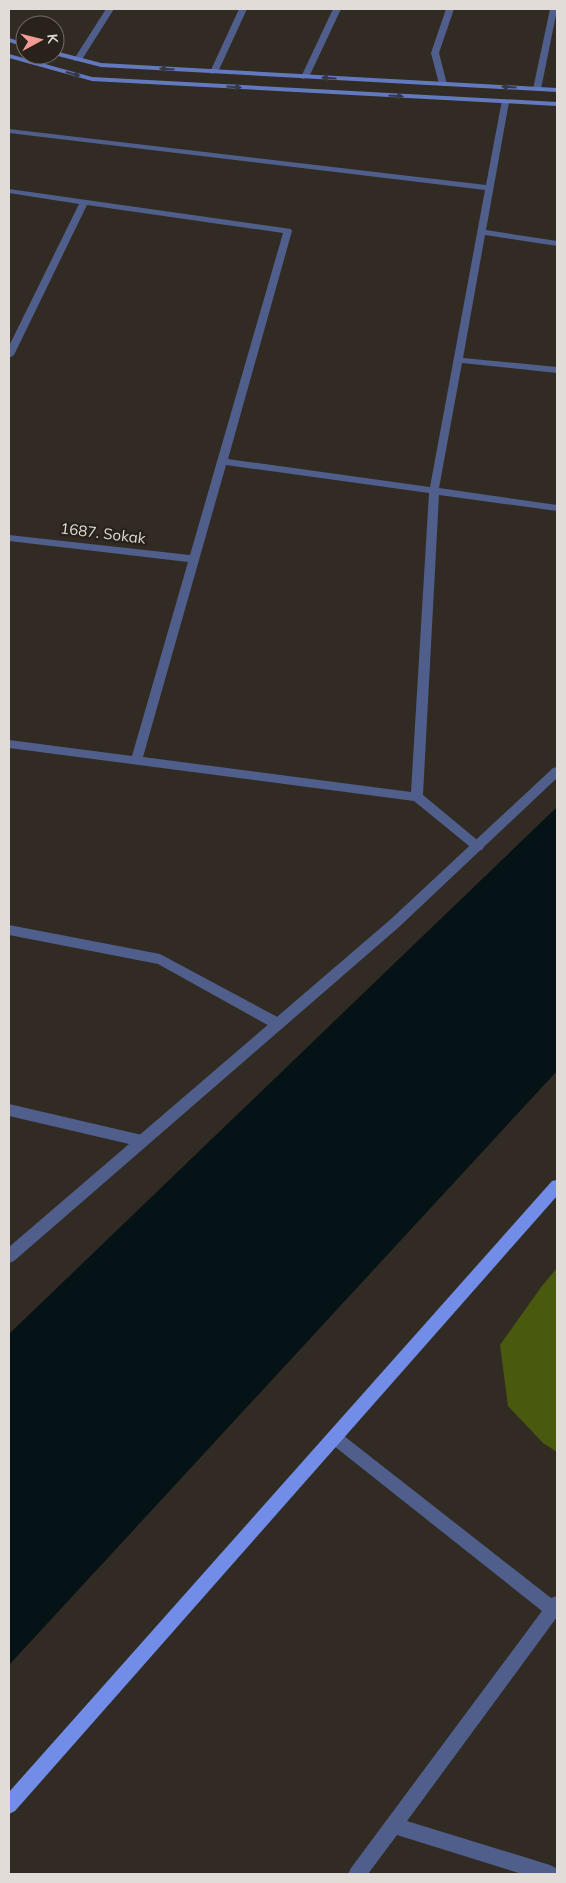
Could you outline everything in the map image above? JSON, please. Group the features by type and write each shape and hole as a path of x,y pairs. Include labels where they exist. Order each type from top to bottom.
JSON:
{"main road":[{"path":"9,56 92,79 557,104"},
{"path":"65,56 102,65 557,90"},
{"path":"9,1805 557,1186"}],"street":[{"path":"78,59 110,9"},
{"path":"214,72 243,9"},
{"path":"305,77 336,9"},
{"path":"443,84 435,53 450,9"},
{"path":"537,89 554,9"},
{"path":"417,797 434,490 505,102"},
{"path":"9,131 489,188"},
{"path":"9,191 288,231 136,760"},
{"path":"9,355 84,202"},
{"path":"481,232 557,244"},
{"path":"458,360 557,370"},
{"path":"222,461 557,508"},
{"name":"1687. Sokak","path":"9,538 194,559"},
{"path":"9,744 417,797 478,847"},
{"path":"9,1256 394,923 478,847 557,771"},
{"path":"9,930 160,958 278,1024"},
{"path":"9,1110 142,1141"},
{"path":"334,1437 555,1607 357,1874"},
{"path":"394,1825 550,1874"}],"green space":[{"path":"557,1268 557,1452 543,1443 508,1406 500,1345"}],"shaded area":[{"path":"557,807 557,1071 9,1665 9,1334"}]}
